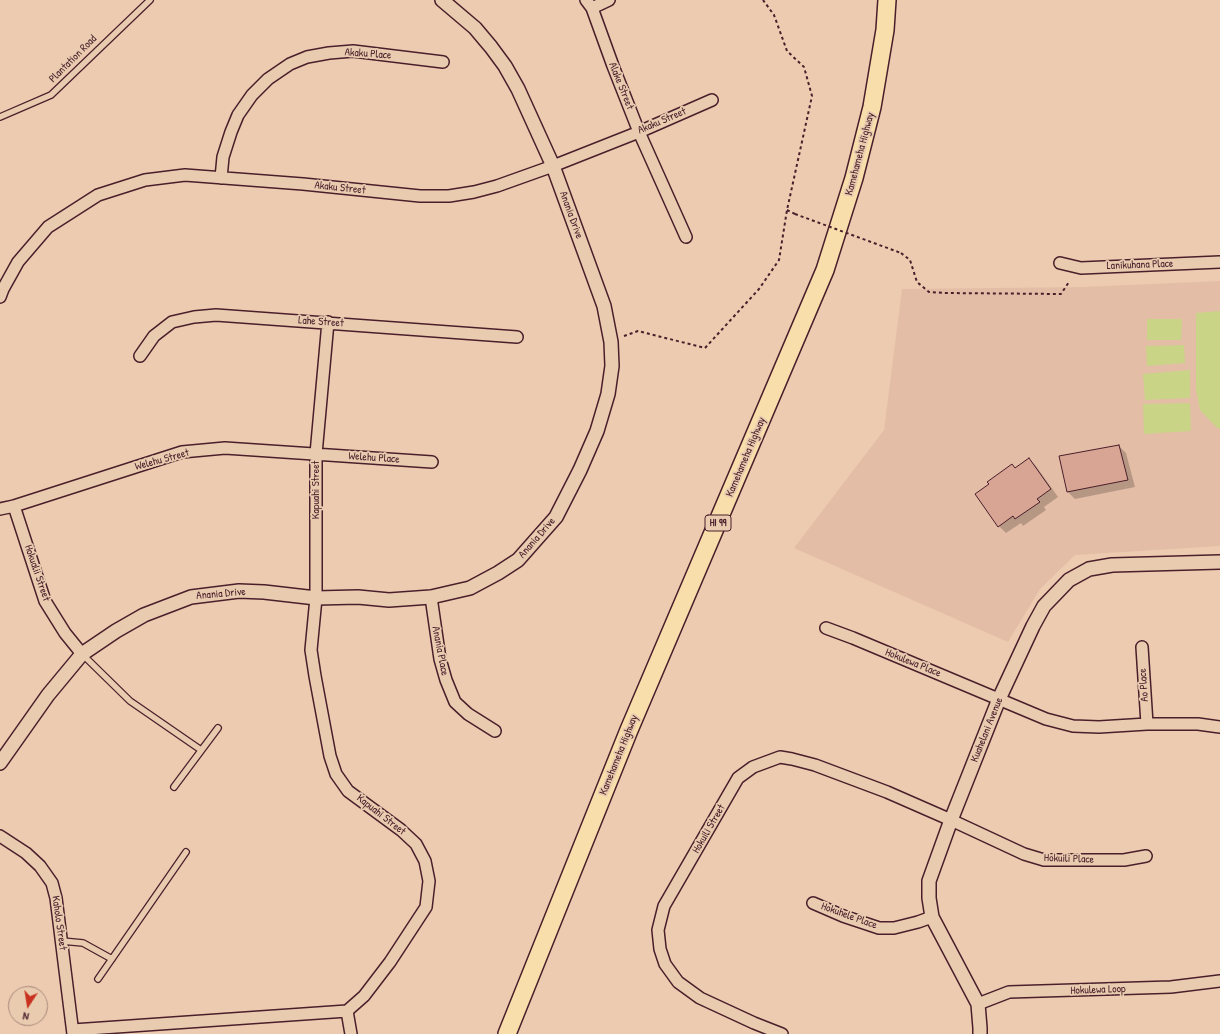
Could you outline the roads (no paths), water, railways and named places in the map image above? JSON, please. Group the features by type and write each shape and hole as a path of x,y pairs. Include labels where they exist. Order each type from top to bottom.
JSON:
{"main road":[{"name":"Kamehameha Highway","path":"507,1034 629,730 825,270 854,178 872,107 885,30 887,0"}],"street":[{"name":"Anania Drive","path":"0,763 48,695 82,654 116,631 144,615 191,597 239,591 264,592 316,598 358,597 389,600 431,596 470,588 518,560 556,517 580,470 597,431 608,394 612,366 611,342 604,306 553,166 518,89 505,66 475,28 442,0"},
{"path":"589,4 609,0"},
{"name":"Alake Street","path":"589,4 639,132 686,237"},
{"name":"Akaku Place","path":"221,178 223,157 238,115 252,96 268,79 290,64 307,57 353,51 443,62"},
{"name":"Akaku Street","path":"0,297 18,262 48,227 98,195 145,180 185,175 303,184 420,196 449,196 497,186 553,166 639,132 712,100"},
{"name":"Lanikuhana Place","path":"1060,263 1082,268 1220,262"},
{"name":"Lahe Street","path":"140,356 154,336 172,322 194,317 216,315 517,337"},
{"name":"Kapuahi Street","path":"328,322 316,454 316,598 311,650 314,676 330,756 336,774 348,791 401,830 416,844 425,861 429,881 426,907 390,962 369,990 347,1011"},
{"name":"Welehu Street","path":"0,509 14,506 182,452 225,448 316,454"},
{"name":"Welehu Place","path":"316,454 432,462"},
{"name":"Hokualii Street","path":"14,506 45,601 65,633 82,654"},
{"name":"Kuahelani Avenue","path":"980,1034 978,1004 932,916 929,898 929,882 951,820 999,699 1033,626 1044,606 1069,580 1089,569 1112,566 1220,562"},
{"name":"Anania Place","path":"431,596 440,659 446,680 455,702 468,714 495,731"},
{"name":"Hokulewa Place","path":"826,628 999,699"},
{"name":"Ao Place","path":"1142,647 1147,724"},
{"path":"999,699 1046,719 1073,726 1099,727 1147,724 1198,724 1220,727"},
{"name":"Hokuili Street","path":"782,1034 700,998 678,982 665,964 660,949 658,930 664,906 738,778 753,768 780,757 792,759 815,765 888,792 951,820"},
{"name":"Hokuili Place","path":"951,820 1024,854 1044,860 1124,860 1146,856"},
{"name":"Kaholo Street","path":"0,836 40,866 52,883 56,898 73,1032"},
{"name":"Hokuhele Place","path":"813,903 843,916 879,928 894,928 918,922 932,916"},
{"name":"Hokulewa Loop","path":"978,1004 1009,992 1170,987 1220,981"},
{"path":"73,1032 347,1011 351,1034"}],"lane":[{"name":"Plantation Road","path":"0,117 51,95 150,0"},
{"path":"82,654 130,700 201,750"},
{"path":"174,788 218,728"},
{"path":"98,979 186,852"},
{"path":"62,941 83,943 112,959"}]}
